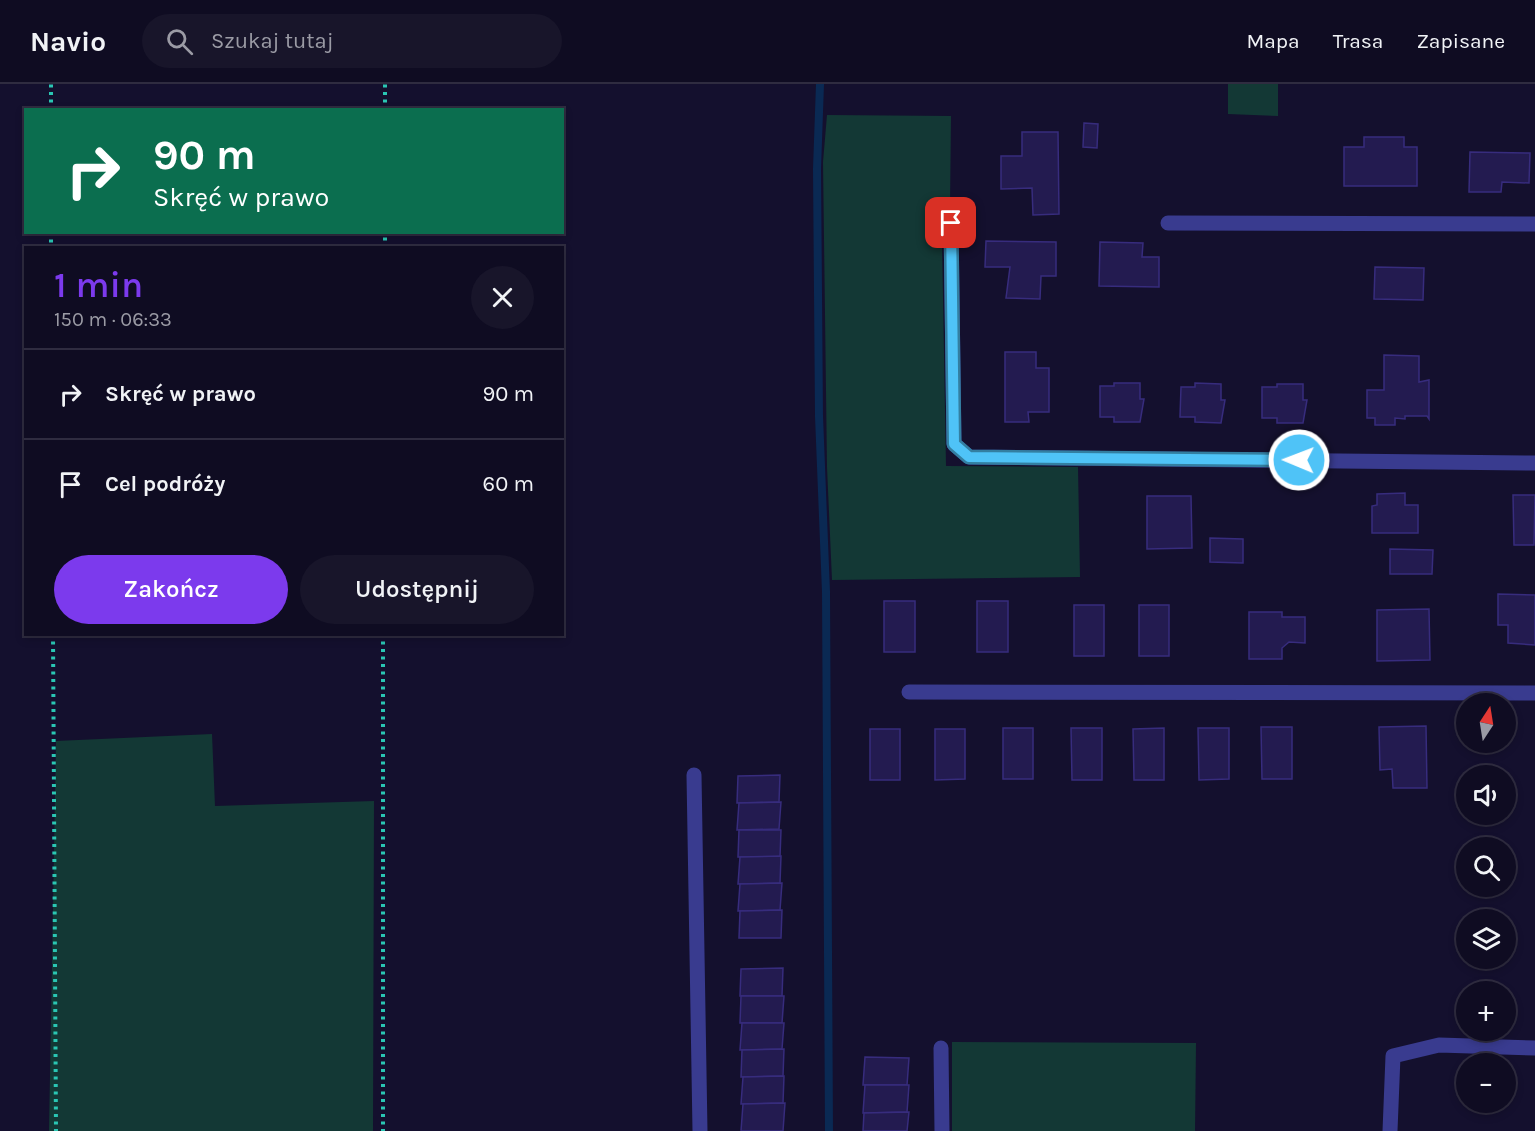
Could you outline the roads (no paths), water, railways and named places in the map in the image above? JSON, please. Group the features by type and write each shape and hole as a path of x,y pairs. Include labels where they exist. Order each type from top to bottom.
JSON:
{"street":[{"path":"951,223 954,444 969,457 1535,463"},
{"path":"1168,223 1535,224"},
{"path":"909,692 1535,693"},
{"path":"694,774 700,1131"},
{"path":"1390,1131 1393,1056 1439,1045 1535,1048"},
{"path":"942,1048 942,1131"}],"waterway":[{"path":"820,84 817,169 819,416 826,592 829,1131"}]}
